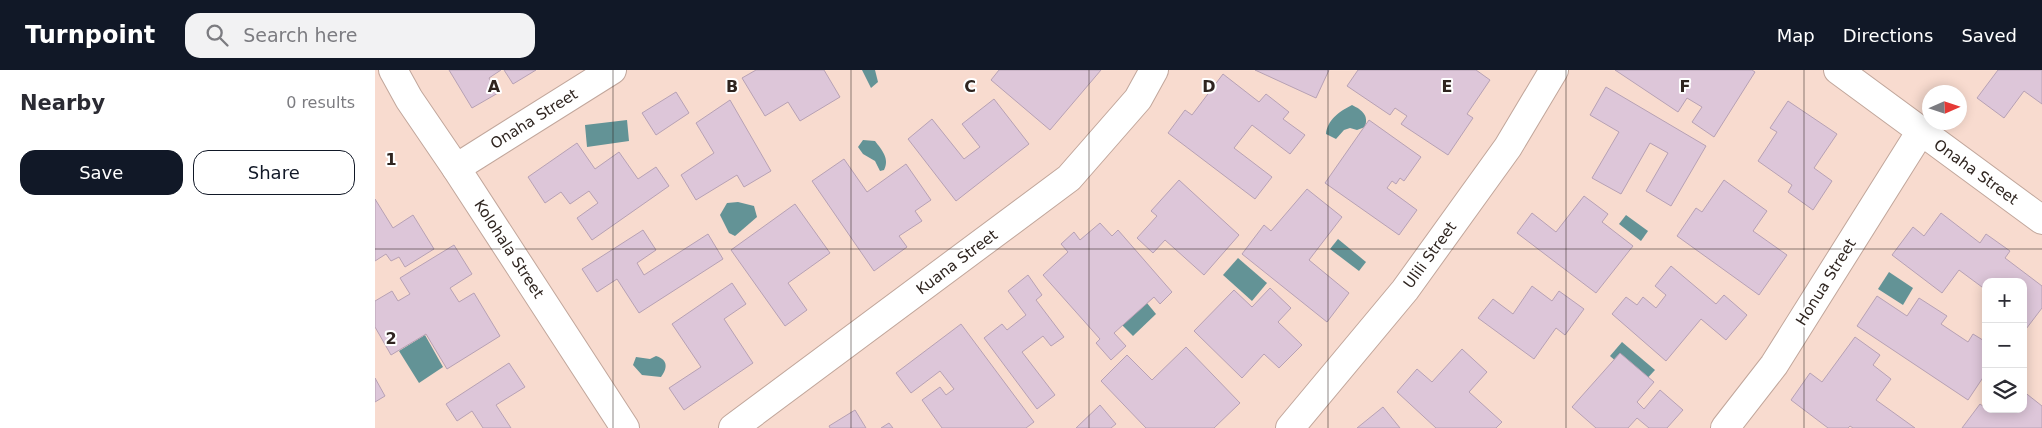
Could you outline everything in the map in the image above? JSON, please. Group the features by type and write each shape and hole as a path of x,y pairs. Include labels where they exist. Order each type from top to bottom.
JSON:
{"street":[{"name":"Kolohala Street","path":"393,70 409,99 625,428"},
{"name":"Onaha Street","path":"456,168 612,70"},
{"name":"Kuana Street","path":"733,428 1069,178 1138,99 1154,70"},
{"name":"Ulili Street","path":"1290,428 1405,290 1508,147 1554,70"},
{"name":"Onaha Street","path":"1838,70 2042,220"},
{"name":"Honua Street","path":"1725,428 1774,365 1921,131"}],"water":[{"path":"862,70 875,70 878,82 871,88"},
{"path":"1352,105 1364,113 1366,119 1365,127 1357,130 1350,128 1344,130 1336,139 1326,134 1332,120"},
{"path":"627,120 629,141 587,147 585,125"},
{"path":"863,140 875,141 880,148 886,158 884,170 880,171 875,161 863,154 858,147"},
{"path":"738,202 754,206 757,217 735,236 729,233 720,215 727,203"},
{"path":"1626,215 1648,231 1641,241 1619,224"},
{"path":"1338,239 1366,262 1359,271 1330,249"},
{"path":"1238,258 1267,283 1252,301 1223,275"},
{"path":"1889,272 1913,288 1903,305 1878,289"},
{"path":"1147,303 1156,314 1133,336 1122,325"},
{"path":"425,335 443,367 419,383 399,351"},
{"path":"1622,342 1655,370 1642,384 1610,356"},
{"path":"656,356 663,360 666,365 661,377 642,375 633,365 636,357 650,359"}],"building":[{"path":"449,70 501,70 489,78 498,93 472,108"},
{"path":"504,70 536,70 513,84"},
{"path":"756,70 824,70 840,97 800,121 788,102 765,116 742,78"},
{"path":"999,70 1101,70 1050,130 991,80"},
{"path":"1255,70 1329,70 1316,98"},
{"path":"1358,70 1476,70 1490,80 1467,114 1473,118 1448,155 1401,124 1407,116 1395,108 1390,115 1347,86"},
{"path":"1615,70 1752,70 1755,72 1714,137 1692,122 1702,107 1687,98 1678,112"},
{"path":"1998,70 2042,70 2042,104 2024,91 2004,118 1977,98"},
{"path":"1223,74 1259,102 1266,94 1289,112 1283,119 1305,135 1290,154 1252,125 1234,148 1272,177 1255,199 1168,133 1185,110 1192,115"},
{"path":"1606,87 1706,146 1671,206 1646,191 1668,153 1650,143 1621,194 1592,178 1619,132 1590,115"},
{"path":"676,92 689,113 656,135 642,113"},
{"path":"994,99 1029,144 956,201 908,139 932,119 964,159 980,147 962,124"},
{"path":"730,100 771,171 744,187 737,175 696,200 681,175 714,153 696,123"},
{"path":"1788,101 1837,134 1814,168 1832,181 1813,210 1788,192 1792,185 1758,161 1777,132 1770,128"},
{"path":"1369,120 1421,157 1404,181 1400,178 1396,184 1392,181 1387,188 1417,210 1399,235 1325,183"},
{"path":"577,143 595,169 619,152 638,179 656,167 669,186 592,240 577,218 598,203 589,191 570,204 561,192 545,203 528,177"},
{"path":"844,159 867,192 906,164 931,200 915,211 922,221 899,236 907,247 874,271 812,181"},
{"path":"1179,180 1239,235 1204,275 1165,240 1153,253 1137,238 1157,216 1151,211"},
{"path":"1724,180 1767,211 1753,231 1787,255 1759,295 1677,236 1696,208 1702,212"},
{"path":"1307,189 1342,217 1309,260 1349,293 1327,322 1242,254 1264,225 1271,231"},
{"path":"1584,196 1608,214 1602,222 1633,246 1596,293 1517,233 1532,213 1556,232"},
{"path":"375,199 393,228 413,215 434,249 405,267 399,257 391,261 386,254 375,261"},
{"path":"795,204 830,253 788,283 807,310 785,326 731,250"},
{"path":"1941,213 1980,243 1986,234 2010,251 2005,258 2042,286 2042,308 2027,328 2027,278 1982,278 1982,287 1959,270 1942,293 1892,255 1913,227 1924,236"},
{"path":"1100,223 1112,236 1118,230 1172,292 1160,304 1154,297 1114,333 1126,346 1111,360 1096,343 1100,339 1043,275 1068,252 1061,244 1074,232 1080,240"},
{"path":"643,230 656,250 637,263 644,275 708,234 723,259 639,313 617,279 597,292 582,269"},
{"path":"454,245 472,274 450,288 459,302 474,293 500,336 447,369 426,334 391,355 375,327 375,301 392,291 398,301 410,294 400,278"},
{"path":"1671,266 1716,304 1724,295 1747,315 1726,340 1701,319 1666,361 1612,314 1626,297 1637,305 1643,297 1656,308 1666,295 1655,286"},
{"path":"1028,275 1042,295 1036,300 1064,337 1051,346 1043,336 1022,352 1055,395 1037,409 984,338 1002,324 1007,330 1026,315 1008,291"},
{"path":"732,283 746,304 724,319 753,363 684,410 669,388 701,367 672,324"},
{"path":"1532,286 1552,301 1559,291 1584,309 1565,335 1556,328 1534,359 1478,318 1493,299 1513,314"},
{"path":"1270,288 1291,308 1278,322 1302,345 1279,368 1264,354 1242,378 1194,331 1234,290 1252,307"},
{"path":"1877,296 1907,316 1919,298 1947,316 1941,324 1968,342 1973,334 1982,340 1982,379 1968,400 1857,326"},
{"path":"961,324 1034,422 1026,428 942,428 922,400 940,387 946,395 954,389 940,371 911,393 896,373"},
{"path":"1855,337 1880,355 1873,365 1891,379 1876,400 1915,428 1853,428 1850,426 1848,428 1828,428 1791,400 1810,373 1822,382"},
{"path":"1186,347 1240,403 1214,428 1146,428 1101,381 1127,355 1152,380"},
{"path":"1462,349 1487,372 1469,392 1502,422 1496,428 1436,428 1397,392 1417,369 1432,382"},
{"path":"1620,353 1654,382 1637,402 1644,409 1660,390 1683,410 1667,428 1649,428 1637,418 1628,428 1596,428 1572,407"},
{"path":"509,363 525,387 496,405 511,428 483,428 472,411 457,421 446,404"},
{"path":"375,378 385,396 375,402"},
{"path":"2027,394 2042,406 2042,428 1962,428 1980,404 1982,406 1982,413 2027,413"},
{"path":"1100,405 1116,424 1111,428 1076,428"},
{"path":"1383,407 1400,428 1357,428"},
{"path":"855,410 866,428 830,428 829,426"},
{"path":"889,423 893,428 881,428"}]}
